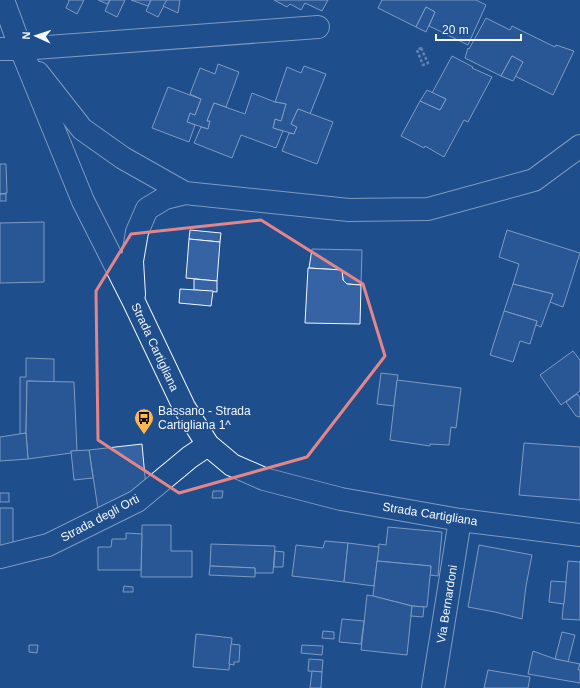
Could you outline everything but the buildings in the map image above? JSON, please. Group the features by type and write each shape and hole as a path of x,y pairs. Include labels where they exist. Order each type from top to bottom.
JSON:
{"street":[{"name":"Strada Cartigliana","path":"2,0 10,49 82,201 134,302 184,407 208,445 232,465 264,479 341,499 460,520 580,535"},
{"path":"10,49 318,27"},
{"path":"10,49 82,129 123,158 185,193"},
{"path":"134,302 132,261 136,232 147,209 165,198 185,193 349,210 428,209 534,180 580,146"},
{"name":"Strada degli Orti","path":"0,557 48,545 137,501 190,457 208,445"},
{"name":"Via Bernardoni","path":"433,688 460,520"}],"path":[{"path":"421,48 428,62 423,65 417,50 421,48"}],"highlighted area":[{"path":"261,220 363,284 385,356 307,457 179,493 98,440 96,291 131,234"}],"place":[{"name":"Bassano - Strada Cartigliana 1^","path":"144,435"}]}
